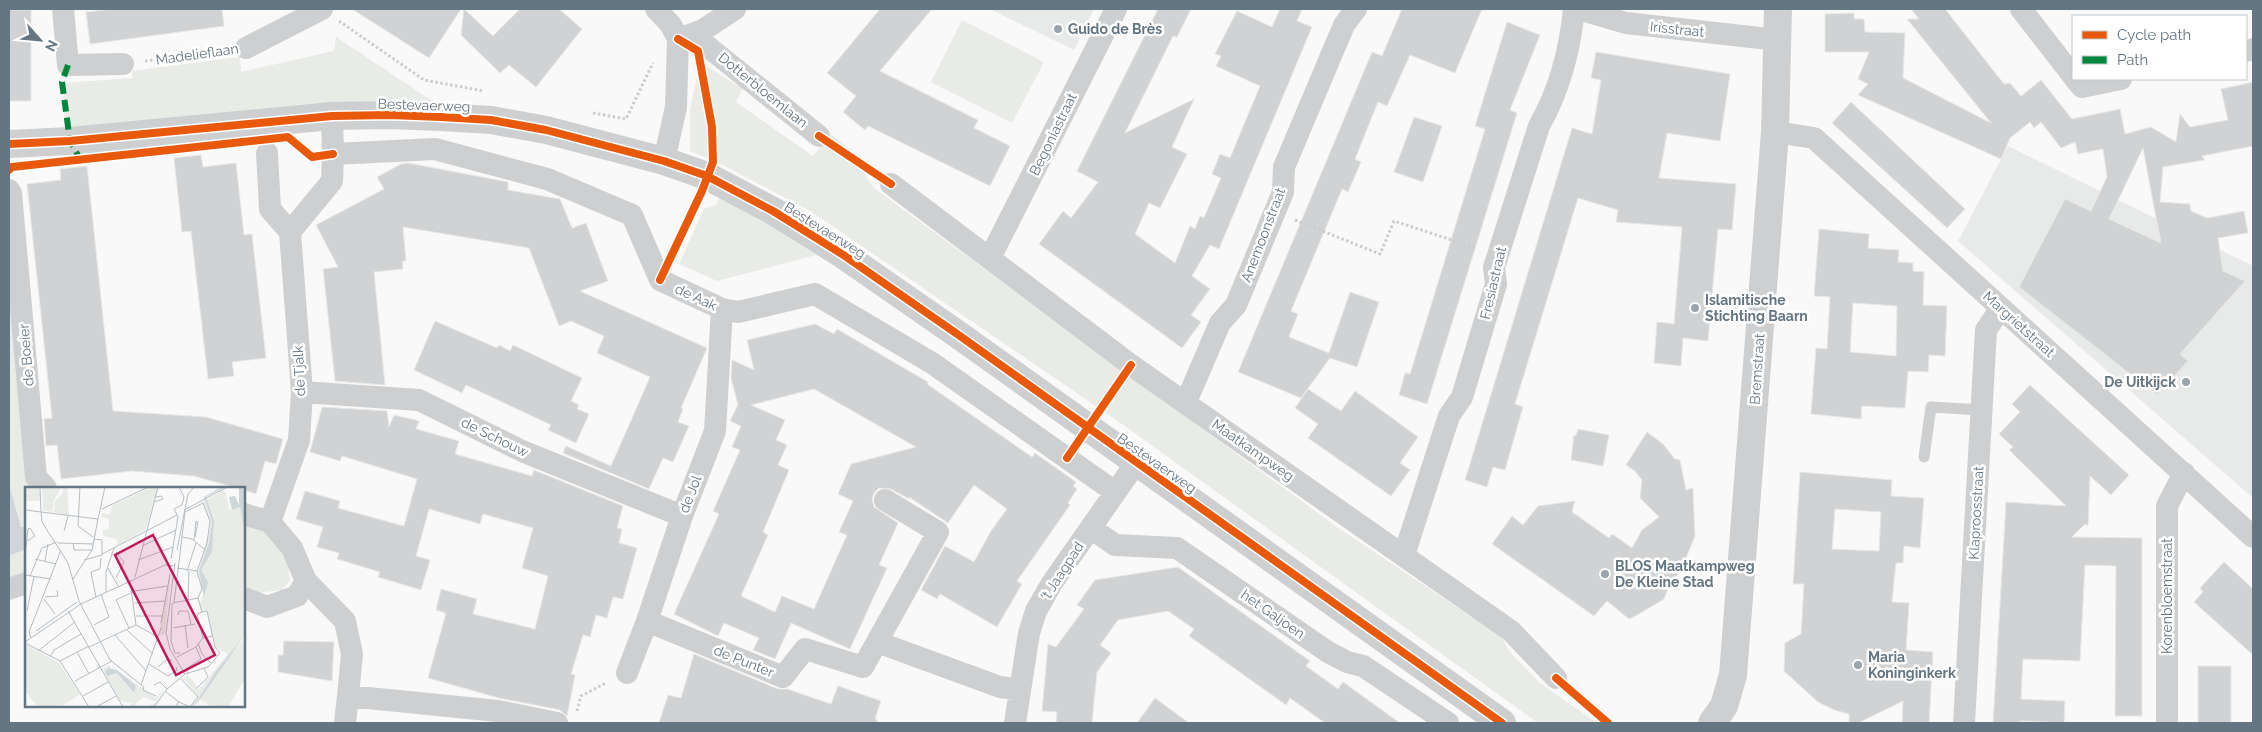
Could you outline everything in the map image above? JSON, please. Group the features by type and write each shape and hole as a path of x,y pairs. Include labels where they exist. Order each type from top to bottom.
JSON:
{"street":[{"path":"63,9 68,65 123,64"},
{"name":"Madelieflaan","path":"246,48 322,9"},
{"path":"664,161 676,107 668,24 703,30 735,9"},
{"name":"Begoniastraat","path":"990,258 1116,9"},
{"name":"Anemoonstraat","path":"1186,402 1220,323 1236,305 1283,192 1284,167 1344,25 1356,9"},
{"name":"Irisstraat","path":"1576,9 1626,23 1778,40"},
{"name":"Fresiastraat","path":"1404,556 1448,416 1462,397 1496,284 1494,268 1539,126 1550,106 1571,37 1576,9"},
{"name":"Bremstraat","path":"1712,723 1724,706 1733,675 1775,132 1778,9"},
{"path":"2021,9 2072,74"},
{"name":"Dotterbloemlaan","path":"668,24 694,41 707,46 819,136"},
{"path":"2076,80 2082,87 2116,80"},
{"name":"Bestevaerweg","path":"9,144 70,141 332,116 390,115 491,120 546,130 664,161 718,181 842,254 960,336 1502,723"},
{"path":"267,153 270,209 290,232 332,181 332,116"},
{"name":"Margrietstraat","path":"1775,132 1814,138 2253,537"},
{"name":"de Aak","path":"333,154 435,149 547,180 632,214 660,280 722,309 738,312 815,294 932,363 1115,492"},
{"name":"Maatkampweg","path":"891,184 1132,365 1511,631 1556,678"},
{"name":"de Boeier","path":"9,190 11,193 36,477 45,487"},
{"name":"de Tjalk","path":"270,522 299,440 302,392 290,232"},
{"name":"Klaproosstraat","path":"1964,723 1986,330 2001,308"},
{"name":"de Jol","path":"627,673 647,621 682,516 715,432 722,309"},
{"name":"de Schouw","path":"302,392 419,400 522,451 682,516"},
{"name":"'t Jaagpad","path":"1016,723 1029,633 1036,611 1052,583 1136,463"},
{"name":"Korenbloemstraat","path":"2167,723 2167,506 2184,473"},
{"name":"de Punter","path":"647,621 783,677 805,649 863,667 938,532 885,500"},
{"path":"245,514 270,522 292,548 306,581 345,621 352,654 345,723"},
{"name":"het Galjoen","path":"1091,528 1115,545 1178,548 1328,652 1347,662 1363,666 1448,723"},
{"path":"245,598 267,606 297,596 306,581"},
{"path":"9,589 25,583"},
{"path":"876,642 1000,687 1020,690"},
{"path":"348,696 566,719"}],"lane":[{"path":"1924,457 1931,406 1981,410"}],"path":[{"path":"322,9 424,80 492,93"},
{"path":"587,112 626,120 668,24"},
{"path":"1275,211 1380,254 1394,221 1498,255"},
{"path":"566,719 581,696 627,673"}],"shaded area":[{"name":"Guido de Brès","path":"990,9 1094,9 1074,50"},
{"path":"962,20 1044,62 1012,123 931,82"},
{"path":"336,37 434,102 390,103 65,128 63,83 132,78 132,71 240,57 241,72 334,51"},
{"path":"700,62 743,89 736,102 813,156 831,134 846,146 874,188 1337,527 1494,632 1502,638 1510,652 1540,683 1597,723 1538,723 1122,424 812,212 723,165 690,151 690,110"},
{"name":"De Uitkijck","path":"2008,146 2253,266 2253,498 1958,241"},
{"path":"719,198 752,214 816,255 717,281 679,264 704,209 716,205"},
{"path":"9,231 35,487 25,487 25,527 21,527 9,485"},
{"path":"9,485 21,527 25,527 25,549 9,556"},
{"path":"245,522 272,533 288,565 290,580 282,590 257,593 245,589"},
{"path":"25,549 25,575 9,582 9,556"}],"building":[{"path":"114,9 222,9 224,26 90,44 86,12"},
{"path":"352,9 461,9 429,58"},
{"path":"464,9 493,36 520,9 559,9 582,29 536,87 509,65 500,73 461,35"},
{"path":"880,9 932,9 880,71 978,120 974,128 1010,146 990,186 868,126 865,130 843,112 856,96 827,73"},
{"path":"1158,9 1191,9 1177,37 1173,36 1125,133 1194,99 1172,147 1187,154 1160,208 1149,203 1135,234 1175,263 1190,226 1195,229 1200,216 1204,218 1221,178 1212,174 1220,154 1230,158 1260,86 1216,66 1221,56 1215,54 1237,11 1272,27 1280,9 1302,9 1297,21 1312,27 1219,249 1210,245 1192,276 1210,289 1191,315 1201,322 1182,348 1039,244 1063,211 1071,218 1098,182 1077,171"},
{"path":"1402,9 1482,9 1455,73 1410,55 1387,106 1378,102 1355,159 1361,162 1348,192 1342,189 1291,311 1298,314 1289,337 1329,353 1350,292 1379,302 1357,367 1330,358 1301,398 1238,372 1372,52 1382,56"},
{"path":"1911,9 1945,9 2004,84 2010,83 2021,96 2041,80 2072,119 2120,109 2125,134 2151,127 2176,142 2180,114 2190,127 2228,120 2221,89 2253,82 2253,146 2202,156 2205,160 2163,167 2160,202 2190,204 2191,211 2207,218 2244,211 2248,233 2218,238 2223,271 2245,281 2180,354 2188,361 2157,395 2019,287 2065,199 2091,211 2107,177 2103,149 2078,154 2075,142 2061,148 2041,122 2034,128 2030,122 2010,138 2001,159 1858,95 1868,84 1858,79 1869,52 1825,52 1825,14 1854,13 1854,19 1864,19 1865,32 1905,33 1903,78 1991,123 1907,19 1919,19","holes":["2143,148 2161,243 2109,219"]},
{"path":"9,10 31,10 31,101 9,101"},
{"path":"1507,22 1540,35 1510,110 1517,113 1427,404 1399,395 1405,373 1410,374 1485,129 1475,126"},
{"path":"1596,52 1730,74 1720,141 1667,133 1659,178 1736,184 1732,230 1718,229 1708,341 1683,338 1681,366 1654,363 1657,322 1674,324 1682,227 1616,222 1618,210 1578,198 1515,404 1523,407 1505,470 1493,467 1487,487 1465,480 1572,128 1592,134 1601,80 1591,78"},
{"path":"1851,102 1965,209 1947,228 1832,123"},
{"path":"1414,117 1442,126 1423,182 1394,172"},
{"path":"201,155 203,167 236,163 244,235 252,234 266,358 232,362 234,376 208,379 191,231 182,232 174,158"},
{"path":"408,163 508,182 508,190 560,199 572,228 586,223 608,281 580,291 707,348 681,408 683,409 678,422 689,426 673,462 663,458 649,489 563,453 566,446 611,466 650,377 597,353 604,336 571,321 559,326 529,248 403,227 406,261 402,261 403,269 374,272 385,385 335,381 323,269 338,267 316,225 384,189 377,177 401,164"},
{"path":"87,166 113,411 206,417 283,439 276,464 265,461 256,494 245,490 245,487 233,487 194,476 132,471 61,479 57,445 46,446 44,419 52,418 27,184 61,180 60,169"},
{"path":"1819,229 1869,234 1868,248 1899,250 1898,262 1913,263 1913,271 1924,272 1923,305 1947,306 1945,356 1929,355 1928,372 1908,371 1905,408 1862,406 1861,419 1811,414 1816,348 1827,349 1830,297 1814,296","holes":["1853,303 1897,306 1896,356 1850,352"]},
{"path":"435,321 497,348 499,345 510,351 513,345 582,378 571,401 579,405 577,409 589,414 576,443 548,430 551,425 466,385 462,393 414,370"},
{"path":"815,324 834,334 837,329 928,382 927,384 1032,457 1035,453 1076,482 1073,486 1077,489 1068,503 1070,505 1017,581 1022,584 997,627 940,594 937,599 921,590 945,546 974,562 991,531 1007,509 974,485 948,523 909,497 909,499 891,489 879,488 874,493 872,499 874,507 898,523 879,565 887,568 850,649 791,623 775,659 753,650 759,638 724,623 718,636 674,614 719,514 713,511 740,450 732,447 741,426 730,421 738,405 731,378 732,360 754,370 747,340","holes":["814,389 916,447 851,464 838,494 853,501 839,532 847,535 814,609 782,596 775,612 741,596 768,535 763,532 789,470 778,465 787,445 776,440 785,420 751,405"]},
{"path":"2030,385 2129,475 2111,495 2090,476 2088,526 2085,524 2072,537 2142,538 2142,716 2115,716 2116,566 2085,565 2080,661 2023,659 2021,699 2065,701 2064,723 2020,721 2020,723 1993,723 2006,502 2066,506 2009,450 2013,447 1999,434 2020,412 2012,404"},
{"path":"1308,389 1341,411 1355,391 1418,437 1400,463 1410,470 1391,496 1308,438 1318,424 1295,408"},
{"path":"322,407 387,411 389,427 394,415 419,421 416,429 459,441 455,454 532,476 534,470 623,506 617,528 622,529 619,543 637,548 623,599 613,597 607,618 596,615 590,637 583,635 571,674 575,675 567,716 560,710 499,698 428,678 446,613 436,610 441,589 477,599 473,614 535,629 548,576 522,568 533,528 483,514 480,524 429,509 416,556 430,560 421,590 378,577 380,572 337,559 339,553 317,547 323,527 296,519 305,491 340,501 338,508 404,526 417,479 342,456 340,461 310,452"},
{"path":"1578,429 1609,435 1603,466 1571,460 1574,435 1576,436"},
{"path":"1647,432 1663,444 1675,459 1680,460 1686,490 1693,488 1695,536 1686,558 1684,571 1678,574 1669,586 1664,599 1629,619 1607,601 1594,616 1492,544 1512,516 1523,525 1538,506 1575,501 1572,512 1609,538 1612,534 1632,548 1642,530 1659,517 1640,498 1642,480 1635,471 1626,465"},
{"path":"1800,472 1892,480 1891,496 1924,498 1920,548 1904,546 1903,563 1896,563 1892,602 1909,603 1906,650 1933,652 1929,723 1902,723 1903,701 1858,723 1849,723 1849,714 1834,710 1818,702 1784,671 1785,643 1801,634 1804,584 1793,584","holes":["1835,509 1881,512 1879,551 1832,549"]},
{"path":"2224,562 2253,589 2253,655 2194,602 2203,592 2200,588"},
{"path":"1178,567 1310,661 1306,666 1338,689 1343,682 1400,723 1325,723 1290,698 1286,705 1189,636 1194,629 1168,611 1118,620 1100,645 1111,653 1097,672 1092,723 1056,723 1057,712 1042,711 1048,644 1056,647 1084,609 1077,605 1095,580"},
{"path":"284,641 334,642 332,681 278,672 278,655 283,655"},
{"path":"694,654 778,689 787,689 831,704 838,686 881,701 875,719 877,723 659,723 668,695 681,698"},
{"path":"2198,666 2231,666 2231,723 2198,723"},
{"path":"1155,698 1189,723 1137,723"}],"marked path":[{"path":"68,65 62,82 70,141 81,161"}],"cycle path":[{"path":"660,280 702,191 713,162 712,127 698,51 678,39"},
{"path":"9,144 70,141 332,116 390,115 441,117 491,120 546,130 664,161 707,176 773,211 842,254 960,336 1502,723"},
{"path":"819,136 891,184"},
{"path":"9,170 12,167 288,137 312,157 333,154"},
{"path":"1067,458 1131,365"},
{"path":"1556,678 1608,723"}],"place":[{"name":"Guido de Brès","path":"1058,29"},
{"name":"Islamitische Stichting Baarn","path":"1695,308"},
{"name":"De Uitkijck","path":"2186,382"},
{"name":"BLOS Maatkampweg De Kleine Stad","path":"1605,574"},
{"name":"Maria Koninginkerk","path":"1858,665"}]}
